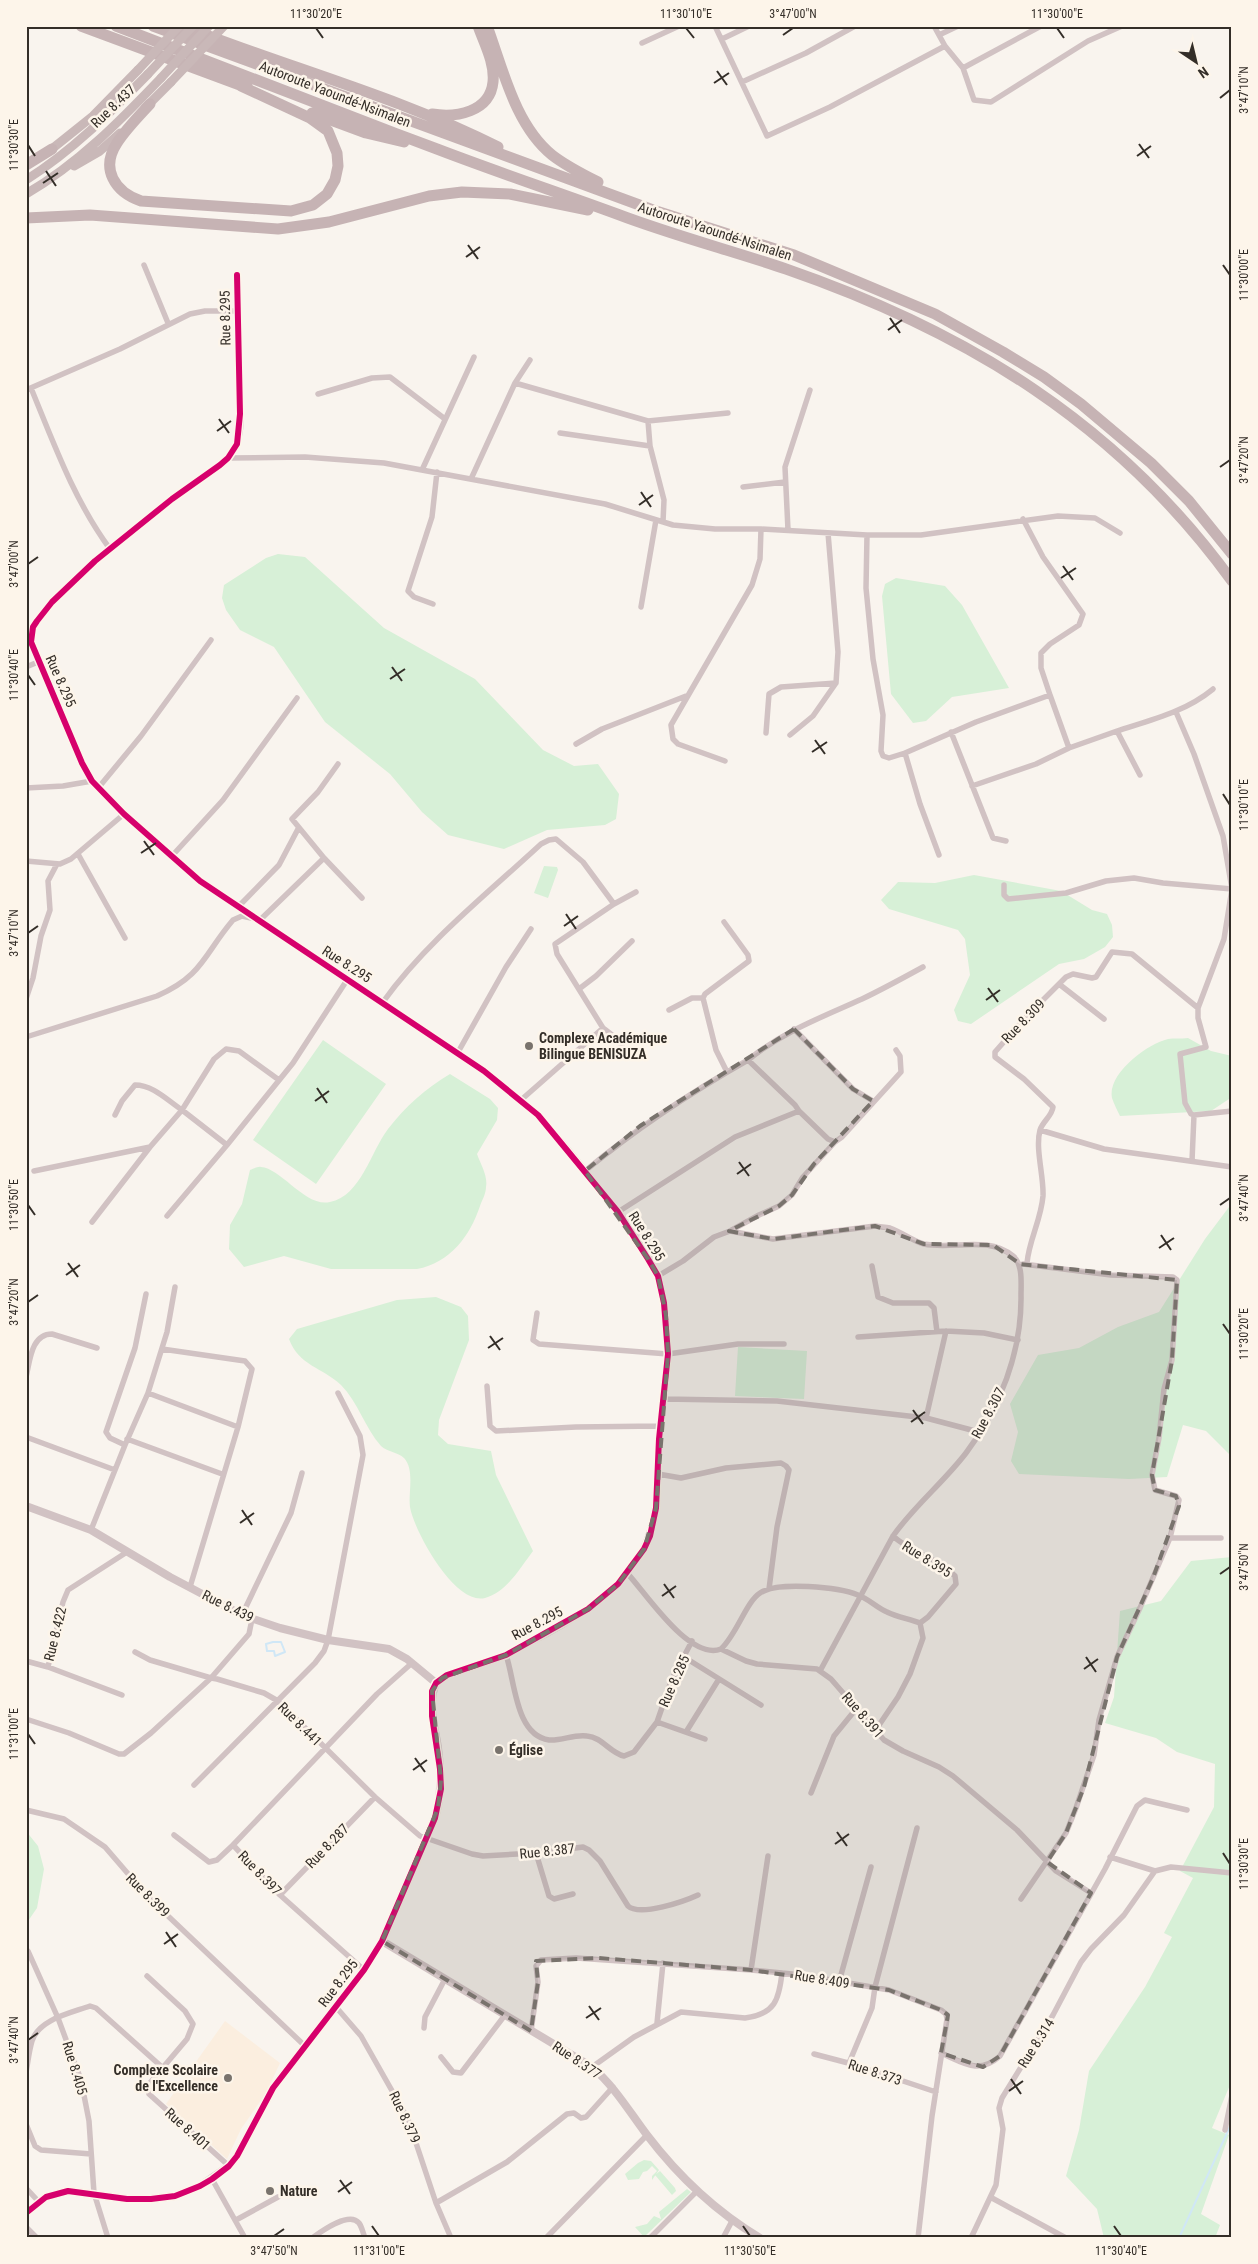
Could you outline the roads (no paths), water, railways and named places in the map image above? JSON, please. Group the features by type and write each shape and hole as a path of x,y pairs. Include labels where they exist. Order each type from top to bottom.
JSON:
{"highway":[{"path":"81,26 366,133 438,150"},
{"name":"Autoroute Yaoundé-Nsimalen","path":"116,26 438,150 630,219 788,270 908,318 958,342 1047,397 1124,458 1160,493 1196,533 1232,581"},
{"name":"Autoroute Yaoundé-Nsimalen","path":"154,26 653,210 794,255 935,314 1044,377 1081,404 1151,463 1189,501 1232,554"},
{"path":"183,26 472,134 540,168"},
{"path":"399,106 446,116 465,113 481,105 490,94 493,82 488,52 478,26"},
{"path":"487,26 515,102 536,138 551,154 574,170 653,210"},
{"path":"150,104 116,144 110,162 111,177 117,187 127,196 141,202 263,210 291,211 313,205 327,194 335,180 337,153 328,131 319,123 241,86"},
{"path":"26,167 52,149"},
{"path":"26,218 90,216 278,229 329,222 429,196 486,192 531,197 630,219"}],"main road":[{"path":"52,149 92,116 180,26"},
{"name":"Rue 8.437","path":"26,180 74,146 96,126 193,26"},
{"name":"Rue 8.437","path":"26,194 43,184 103,136 210,26"},
{"path":"43,184 100,151 150,104 224,26"}],"street":[{"path":"642,43 679,26"},
{"path":"715,26 767,136 830,107 945,46"},
{"path":"722,39 749,26"},
{"path":"742,82 806,53 855,26"},
{"path":"934,26 945,46 963,68 974,100 991,102 1088,41 1122,26"},
{"path":"939,35 958,26"},
{"path":"963,68 1041,26"},
{"path":"144,265 168,323"},
{"name":"Rue 8.295","path":"26,2213 39,2202 58,2192 94,2193 127,2199 160,2198 187,2192 212,2179 229,2166 241,2149 274,2088 364,1970 382,1941 438,1808 441,1789 440,1769 432,1716 432,1691 436,1683 447,1675 506,1655 588,1610 627,1573 644,1549 650,1536 656,1508 660,1426 668,1354 666,1314 658,1276 618,1212 550,1128 521,1100 484,1071 383,1002 347,980 200,881 124,814 92,781 82,763 31,642 33,628 37,621 73,582 110,549 172,499 228,458 237,444 239,436 238,276"},
{"path":"110,549 82,506 29,389 120,349 168,323 190,314 205,311 237,311"},
{"path":"422,470 474,357"},
{"path":"471,479 515,383 530,360"},
{"path":"318,394 372,378 390,377 445,419"},
{"path":"515,383 648,421 728,413"},
{"path":"788,530 785,467 810,390"},
{"path":"641,607 664,500 650,446 648,421"},
{"path":"560,433 650,446"},
{"path":"228,458 305,457 384,463 604,504 673,525 715,529 788,530 867,535 921,535 1023,519 1086,516 1102,522 1120,533"},
{"path":"433,604 411,595 408,590 430,525 437,472"},
{"path":"743,487 786,482"},
{"path":"1023,519 1043,557 1083,614 1079,625 1050,644 1041,652 1039,660 1069,748"},
{"path":"725,761 678,744 673,739 671,725 686,696 752,585 760,559 761,529"},
{"path":"790,735 813,716 836,683 838,652 828,533"},
{"path":"867,535 866,588 873,658 882,715 883,756 889,758 905,753 951,732 1050,695"},
{"path":"99,787 141,736 211,640"},
{"path":"26,667 38,662"},
{"path":"766,733 769,694 773,690 780,687 836,683"},
{"path":"972,786 1036,764 1069,748 1176,712 1197,702 1213,690"},
{"path":"576,744 602,730 686,696"},
{"path":"171,857 223,800 297,698"},
{"path":"1176,712 1194,754 1223,836 1232,889 1224,939 1198,1008 1198,1018 1206,1047 1180,1054 1185,1103 1190,1114 1194,1115 1232,1111"},
{"path":"1117,731 1140,775"},
{"path":"951,732 994,838 1006,841"},
{"path":"905,753 920,804 939,855"},
{"path":"338,764 318,792 292,820 324,858 362,898"},
{"path":"26,788 63,786 92,781"},
{"path":"26,861 57,864 78,854 124,814"},
{"path":"239,906 279,865 298,829"},
{"path":"383,1002 395,985 442,936 541,844 549,840 556,839 583,862 614,904"},
{"path":"78,854 125,938"},
{"path":"26,1037 158,996 174,988 198,969 233,920 242,916 260,920 324,858"},
{"path":"26,999 33,978 41,936 50,910 48,880 57,864"},
{"path":"1004,885 1004,895 1008,899 1066,893 1106,881 1134,878 1163,883 1232,889"},
{"path":"624,1049 616,1038 603,1028 557,954 555,944 614,904 636,892"},
{"path":"724,922 748,955 749,961 705,994 703,998 713,1043 727,1072"},
{"path":"457,1054 506,967 531,929"},
{"path":"579,989 596,976 632,941"},
{"name":"Rue 8.309","path":"1040,1130 1053,1111 1051,1103 995,1057 995,1052 1024,1018 1059,984 1073,974 1092,978 1096,977 1109,954 1123,952 1132,954 1198,1008"},
{"path":"585,1170 640,1126 679,1100 748,1060 770,1042 794,1029 864,998 923,967"},
{"path":"167,1216 279,1080 303,1048 347,980"},
{"path":"1059,984 1104,1019"},
{"path":"669,1010 692,998 703,998"},
{"path":"521,1100 603,1028"},
{"path":"794,1029 853,1089 873,1101"},
{"path":"92,1222 150,1147 182,1110 214,1059 226,1049 239,1052 279,1080"},
{"path":"658,1276 683,1261 714,1237 730,1231 786,1201 835,1142 842,1137 901,1072 900,1056 896,1050"},
{"path":"748,1060 828,1140 835,1142"},
{"path":"115,1115 122,1101 135,1085 142,1085 156,1091 227,1145"},
{"path":"618,1212 735,1137 799,1111"},
{"path":"1192,1161 1194,1115"},
{"path":"1027,1264 1029,1246 1040,1219 1043,1195 1040,1130 1104,1149 1232,1167"},
{"path":"34,1171 150,1147"},
{"path":"730,1231 773,1239 875,1226 890,1228 924,1244 993,1245 1014,1257 1019,1264 1110,1275 1173,1277 1177,1280 1172,1360 1164,1388 1164,1407 1152,1475 1155,1490 1176,1496 1179,1500 1170,1538 1117,1658 1099,1720 1094,1755 1066,1833 1022,1899"},
{"name":"Rue 8.307","path":"820,1671 893,1536 904,1520 966,1453 1003,1386 1018,1340 1021,1303 1019,1264"},
{"path":"872,1266 878,1297 893,1303 930,1303 934,1308 937,1332"},
{"path":"91,1530 148,1393 169,1323 175,1287"},
{"path":"146,1294 135,1348 106,1432 110,1438 222,1474"},
{"path":"537,1313 533,1340 538,1344 668,1354 738,1344 784,1344"},
{"path":"858,1337 946,1331 984,1333 1018,1340"},
{"path":"926,1418 946,1331"},
{"path":"26,1377 34,1347 39,1338 45,1334 52,1334 97,1348"},
{"path":"162,1349 245,1361 250,1364 252,1374 190,1588"},
{"path":"486,1386 490,1426 496,1431 596,1426 660,1426"},
{"path":"148,1393 238,1427"},
{"path":"194,1785 320,1656 328,1640 363,1455 360,1436 338,1393"},
{"path":"664,1399 777,1401 926,1418 979,1432"},
{"path":"26,1437 115,1470"},
{"path":"658,1474 681,1478 726,1468 781,1463 786,1466 788,1470 777,1527 769,1589"},
{"path":"242,1615 291,1513 302,1473"},
{"name":"Rue 8.439","path":"26,1506 91,1530 190,1588 242,1615 328,1640 389,1649 412,1663 436,1683"},
{"name":"Rue 8.395","path":"893,1536 900,1543 935,1561 955,1576 956,1584 933,1611 920,1622"},
{"path":"1170,1538 1221,1538"},
{"name":"Rue 8.422","path":"26,1661 48,1667 63,1602 68,1590 127,1552"},
{"path":"627,1573 668,1623 707,1650 714,1651 721,1648 735,1632 753,1600 760,1593 769,1589 824,1588 860,1595 887,1612 920,1622 923,1638 910,1674 898,1697 874,1731"},
{"path":"26,1719 69,1733 119,1754 130,1752 211,1678 249,1634 252,1619"},
{"name":"Rue 8.285","path":"506,1655 522,1717 534,1735 560,1740 588,1736 596,1738 619,1755 629,1756 646,1738 657,1722 669,1686 692,1641"},
{"path":"721,1648 746,1661 758,1664 782,1668 807,1667 820,1671"},
{"name":"Rue 8.441","path":"135,1652 150,1660 264,1693 278,1701 324,1749 375,1797 414,1832 426,1837"},
{"path":"684,1657 761,1705"},
{"name":"Rue 8.397","path":"364,1970 280,1895 233,1845 377,1694 412,1663"},
{"path":"48,1667 122,1695"},
{"name":"Rue 8.391","path":"820,1671 831,1678 874,1731 894,1746 940,1766 998,1813 1056,1871 1092,1893"},
{"path":"686,1732 719,1679"},
{"path":"811,1793 834,1736 856,1708"},
{"path":"657,1722 704,1739"},
{"name":"Rue 8.287","path":"280,1895 375,1797"},
{"path":"942,2054 974,2067 992,2063 1000,2056 1092,1893 1137,1806 1145,1800 1188,1810"},
{"name":"Rue 8.399","path":"26,1810 50,1815 72,1824 104,1847 148,1897 306,2046"},
{"path":"849,2063 872,2008 875,1987 917,1828"},
{"path":"174,1835 209,1862 217,1860 233,1845"},
{"name":"Rue 8.387","path":"426,1837 472,1854 484,1856 536,1853 573,1848 590,1850 605,1868 631,1909 667,1906 686,1901 698,1895"},
{"path":"536,1853 549,1896 554,1898 573,1894"},
{"path":"752,1970 768,1856"},
{"path":"1110,1857 1155,1871 1171,1867 1232,1873"},
{"path":"839,1982 871,1867"},
{"name":"Rue 8.314","path":"971,2238 992,2198 999,2173 1003,2129 999,2108 1002,2098 1053,2015 1082,1962 1124,1914 1155,1871"},
{"name":"Rue 8.377","path":"382,1941 592,2067 613,2087 647,2135 697,2191 732,2222 760,2238"},
{"name":"Rue 8.405","path":"28,1951 58,2018 81,2080 89,2121 94,2193 108,2238"},
{"name":"Rue 8.409","path":"531,2031 538,1982 536,1966 541,1960 554,1958 598,1958 782,1973 875,1987 896,1992 942,2010 948,2019 936,2092 918,2238"},
{"path":"657,2023 663,1964"},
{"path":"592,2067 657,2023 681,2012 745,2018 756,2016 776,2004 782,1973"},
{"name":"Rue 8.401","path":"147,1976 185,2011 193,2024 187,2039 149,2084 149,2094 229,2166"},
{"path":"424,2028 425,2017 445,1979"},
{"path":"26,2072 32,2040 38,2030 45,2024 58,2018 94,2006 163,2068"},
{"name":"Rue 8.379","path":"336,2007 366,2043 408,2119 436,2203 451,2238"},
{"path":"441,2057 453,2072 461,2072 505,2015"},
{"name":"Rue 8.373","path":"814,2054 849,2063 936,2092"},
{"path":"436,2203 507,2162 567,2114 574,2113 582,2118 586,2117 613,2087"},
{"path":"1225,2130 1232,2095"},
{"path":"26,2124 35,2146 41,2150 91,2154"},
{"path":"546,2238 647,2135"},
{"path":"212,2179 245,2238"},
{"path":"26,2188 39,2202"},
{"path":"650,2238 697,2191"},
{"path":"236,2220 278,2196"},
{"path":"992,2198 1066,2238"},
{"path":"312,2238 347,2219 353,2219 358,2223 365,2238"},
{"path":"723,2238 732,2222"},
{"path":"26,2227 37,2238"}],"waterway":[{"path":"273,1642 281,1642 285,1652 275,1656 274,1651 267,1651 266,1644 273,1642"},
{"path":"1179,2238 1232,2122"}],"place":[{"name":"Complexe Académique Bilingue BENISUZA","path":"529,1046"},
{"name":"Église","path":"499,1750"},
{"name":"Complexe Scolaire de l'Excellence","path":"228,2078"},
{"name":"Nature","path":"270,2191"}]}
